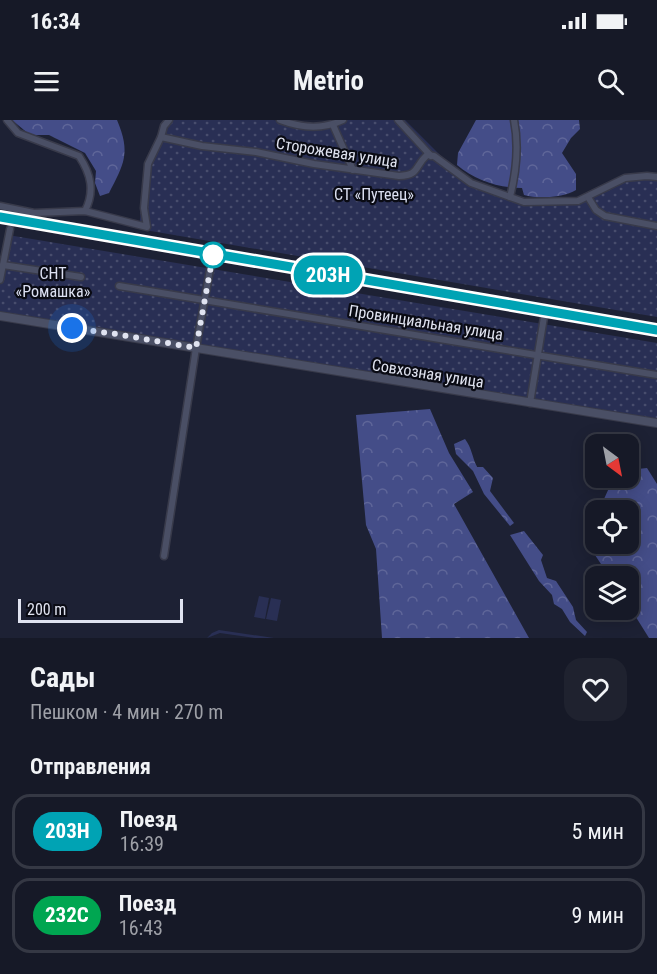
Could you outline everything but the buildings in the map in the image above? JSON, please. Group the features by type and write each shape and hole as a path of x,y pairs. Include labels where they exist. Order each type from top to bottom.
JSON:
{"street":[{"path":"7,120 18,133 79,156 92,181 90,201 85,211"},
{"path":"0,206 34,213 85,211 147,227 144,208 148,164 164,126 169,120"},
{"path":"280,120 295,125 326,128 343,120"},
{"path":"398,120 431,156 438,158 458,176 510,197 536,203 578,201 625,178 657,177"},
{"path":"510,197 515,161 514,120"},
{"path":"333,125 353,170"},
{"name":"Сторожевая улица","path":"161,137 353,170 408,176 417,171 427,155 431,156"},
{"path":"588,197 596,210 605,216 657,226"},
{"path":"0,280 10,229"},
{"path":"164,556 211,264"},
{"path":"3,265 81,277"},
{"name":"Провинциальная улица","path":"119,286 657,375"},
{"name":"Совхозная улица","path":"0,316 657,423"},
{"path":"530,403 544,317"}],"green space":[{"path":"12,120 117,120 125,150 122,166 109,193 100,196 95,183 96,171 85,153 49,135 30,135"},
{"name":"СТ «Путеец»","path":"172,120 273,120 322,127 336,120 405,120 454,169 469,179 515,196 552,203 580,201 635,175 657,179 657,317 139,229 146,171 150,157 162,131"},
{"path":"476,120 579,120 580,129 562,153 576,174 576,190 558,196 530,196 524,195 522,188 504,187 471,175 457,165 458,153"},
{"name":"СНТ «Ромашка»","path":"8,235 657,343 657,419 0,313 0,277"},
{"path":"430,409 449,453 473,492 454,504 529,638 382,638 376,549 366,525 356,415"},
{"path":"465,439 477,467 483,467 493,478 490,491 514,523 510,526 484,494 473,471 456,454 454,444"},
{"path":"647,468 657,484 657,638 649,638 638,620 639,566 602,566 594,554 639,554 639,500 604,500 609,488 639,488 639,469"},
{"path":"524,531 543,555 541,560 547,578 556,581 573,607 576,620 587,632 585,636 570,622 562,609 554,604 552,595 539,581 510,535"},
{"path":"259,596 269,598 265,619 254,617"},
{"path":"271,598 281,600 277,621 266,619"},
{"path":"219,630 274,638 220,633 207,638"}],"railway":[{"path":"0,212 214,253 657,327"}],"train":[{"name":"203Н","path":"0,217 657,330"}],"route":[{"path":"72,328 196,348 213,255"}]}
